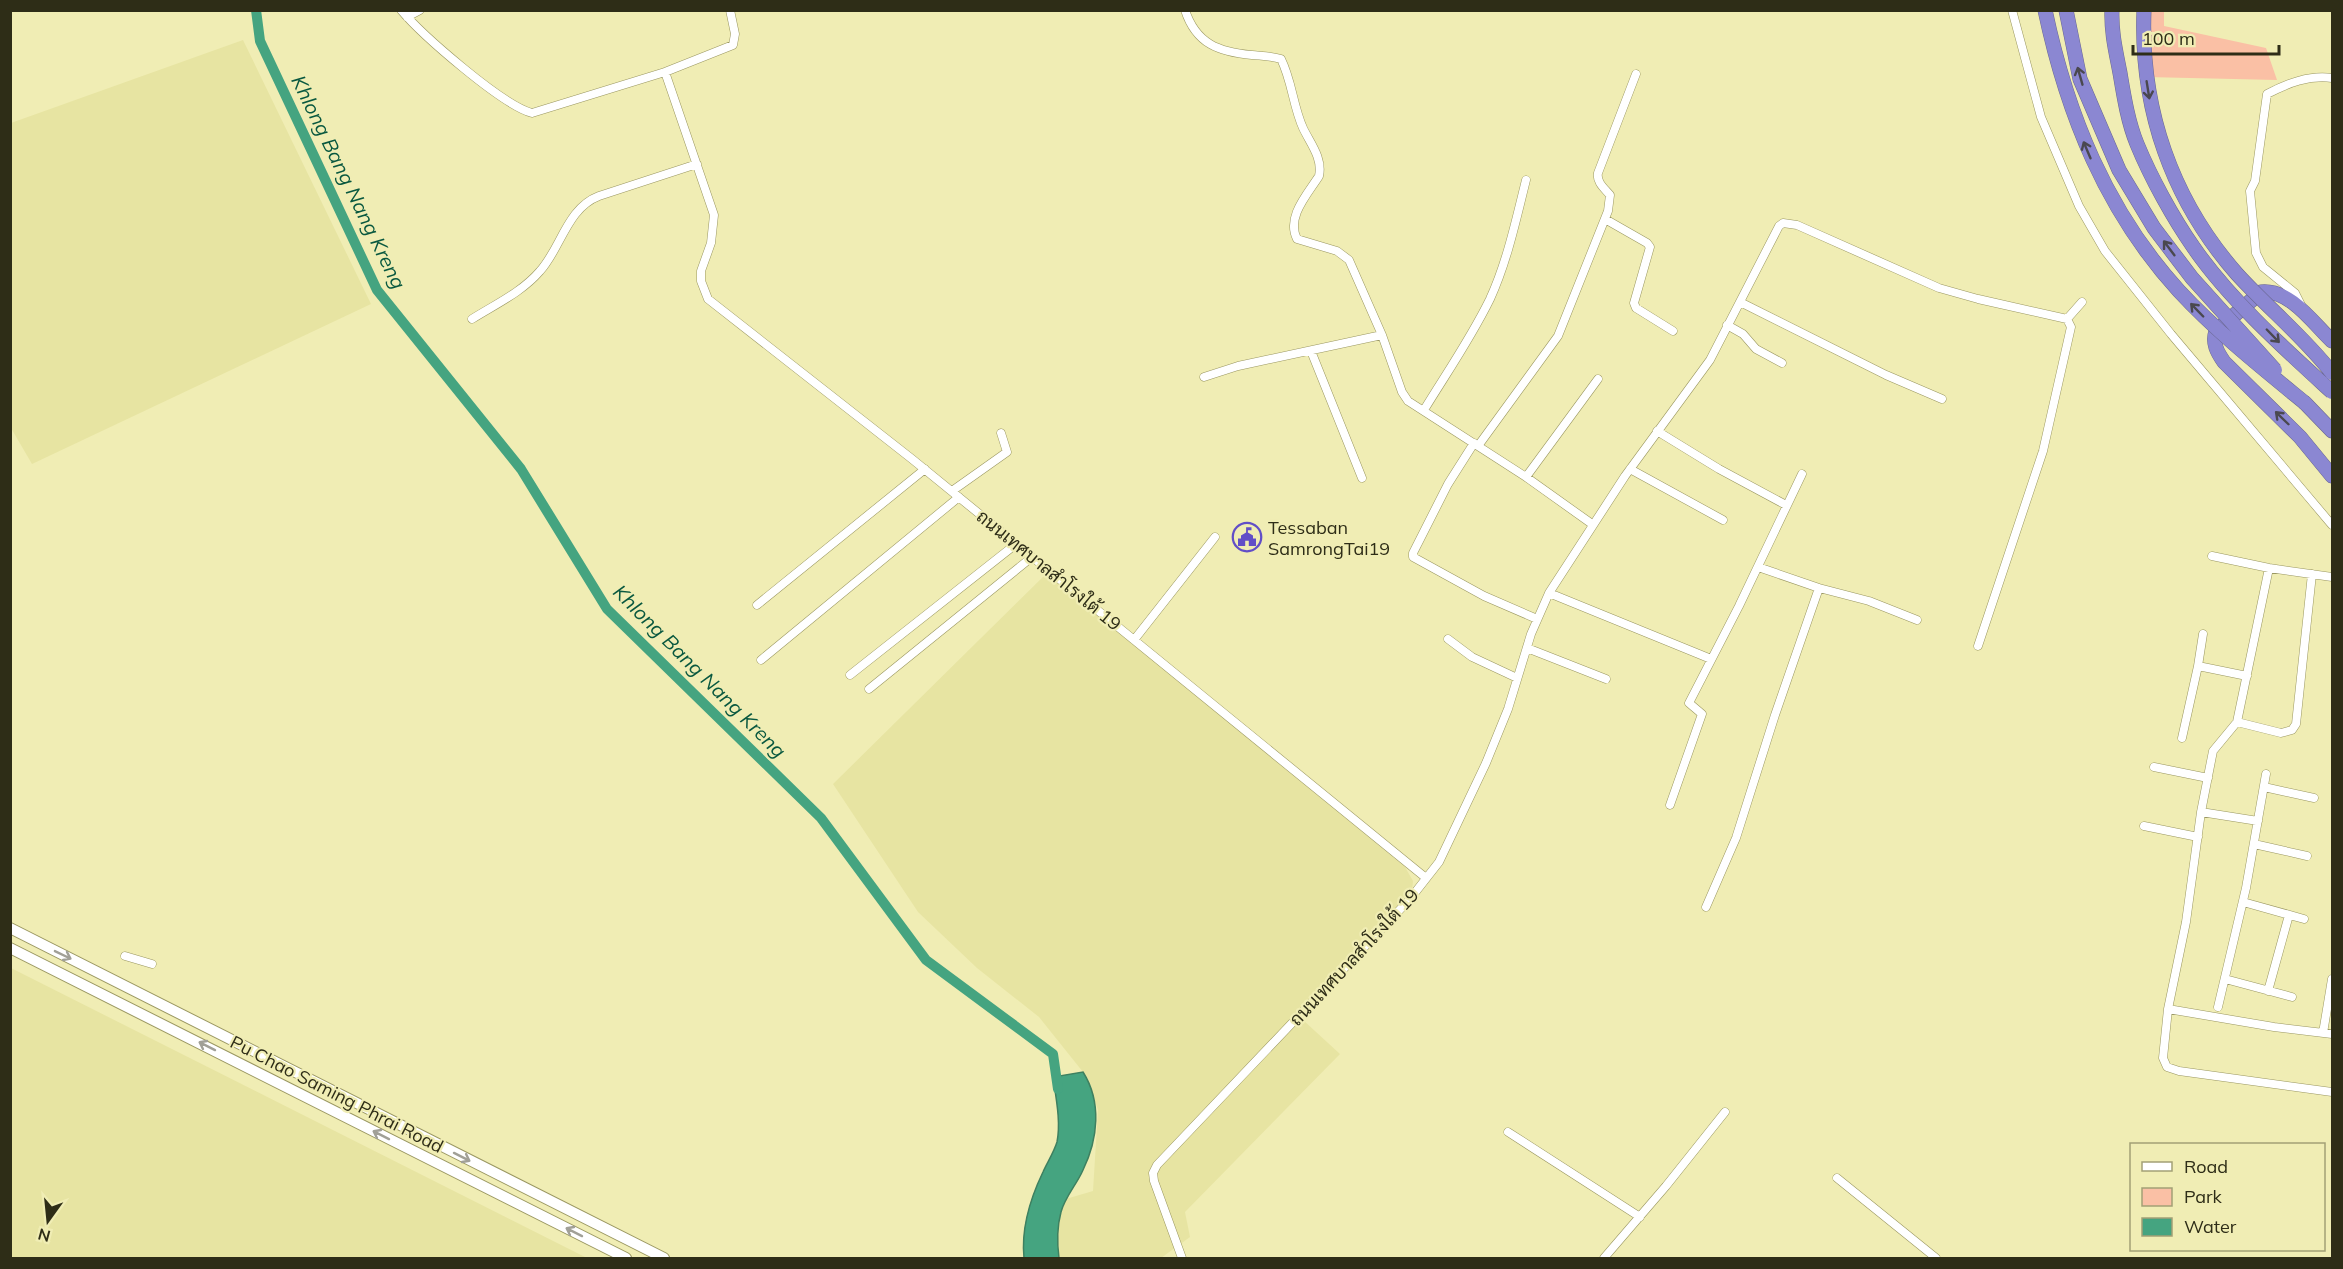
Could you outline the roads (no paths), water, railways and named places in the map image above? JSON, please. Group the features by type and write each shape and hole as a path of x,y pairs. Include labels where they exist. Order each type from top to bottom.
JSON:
{"highway":[{"path":"2045,10 2073,116 2101,179 2127,224 2158,266 2204,317 2237,348 2305,403"},
{"path":"2066,10 2080,79 2119,170 2154,228 2192,278 2332,431"},
{"path":"2112,10 2112,28 2119,70 2137,143 2168,203 2194,248 2229,291 2332,392"},
{"path":"2144,10 2144,58 2149,98 2156,128 2176,182 2192,213 2238,275 2332,373"},
{"path":"2332,341 2289,300 2277,293 2261,292 2216,331 2214,339 2217,351 2224,362 2288,424 2332,476"}],"main road":[{"name":"Pu Chao Saming Phrai Road","path":"10,928 664,1258"},
{"name":"Pu Chao Saming Phrai Road","path":"10,948 626,1258"},
{"path":"139,1012 147,996"}],"street":[{"path":"404,14 420,10"},
{"path":"404,14 471,74 509,102 532,113 665,72 733,45 735,34 730,10"},
{"path":"1185,10 1194,32 1214,46 1238,54 1281,59 1302,126 1314,149 1320,169 1295,215 1293,232 1297,239 1337,251 1349,261 1382,336 1404,397 1526,477 1592,524"},
{"path":"2012,10 2041,117 2079,206 2105,251 2171,334 2332,525"},
{"name":"ถนนเทศบาลสำโรงใต้ 19","path":"665,72 714,215 711,243 701,271 701,281 708,299 925,469 1426,878 1403,907 1157,1165 1154,1181 1182,1258"},
{"path":"1537,619 1484,596 1420,563 1413,557 1413,553 1448,484 1558,336 1605,219 1610,195 1597,177 1636,74"},
{"path":"2307,316 2295,293 2263,267 2256,253 2250,190 2255,181 2267,93 2306,78 2319,76 2332,78"},
{"path":"472,318 526,286 543,268 568,225 585,203 599,196 697,164"},
{"path":"1424,410 1479,320 1490,297 1515,228 1526,180"},
{"path":"1605,219 1647,243 1650,247 1634,303 1636,308 1673,331"},
{"path":"1426,878 1439,862 1486,763 1508,709 1537,619 1549,593 1630,469 1710,360 1779,226 1783,223 1797,225 1939,288 2067,319"},
{"path":"1740,302 1886,375 1942,399"},
{"path":"2067,319 2082,302"},
{"path":"1978,646 2043,451 2071,334 2071,327 2067,319"},
{"path":"1727,325 1743,334 1756,349 1782,363"},
{"path":"1204,377 1238,366 1382,336"},
{"path":"1311,351 1362,478"},
{"path":"1526,477 1598,379"},
{"path":"1657,430 1719,469 1786,505"},
{"path":"952,491 1008,452 1001,433"},
{"path":"757,605 925,469"},
{"path":"1630,469 1723,520"},
{"path":"1670,805 1701,718 1701,711 1691,707 1689,703 1802,474"},
{"path":"761,660 959,497"},
{"path":"1134,640 1215,537"},
{"path":"850,675 1016,544"},
{"path":"2212,556 2269,568 2332,577"},
{"path":"869,689 1032,557"},
{"path":"1758,567 1819,588 1869,601 1917,620"},
{"path":"2269,568 2237,722 2213,751 2186,922 2168,1009 2163,1058 2167,1067 2179,1071 2332,1092"},
{"path":"2237,722 2281,733 2292,730 2296,724 2313,574"},
{"path":"1706,907 1736,838 1819,588"},
{"path":"1549,593 1711,659"},
{"path":"2182,738 2203,634"},
{"path":"1448,639 1472,657 1517,678"},
{"path":"1527,648 1606,679"},
{"path":"2198,666 2247,676"},
{"path":"2154,766 2208,778"},
{"path":"2218,1007 2254,844 2266,774"},
{"path":"2264,787 2314,798"},
{"path":"2202,812 2258,821"},
{"path":"2144,826 2198,837"},
{"path":"2254,844 2307,856"},
{"path":"2242,902 2304,919"},
{"path":"2268,991 2289,915"},
{"path":"125,956 152,964"},
{"path":"2224,979 2292,997"},
{"path":"2323,1033 2331,998 2332,979"},
{"path":"2168,1009 2274,1027 2332,1034"},
{"path":"1604,1258 1725,1112"},
{"path":"1508,1132 1640,1216"},
{"path":"1837,1178 1936,1258"}],"water":[{"path":"1083,1072 1093,1096 1095,1133 1088,1158 1061,1212 1058,1235 1059,1258 1024,1258 1025,1225 1030,1203 1057,1142 1058,1118 1053,1077"}],"waterway":[{"name":"Khlong Bang Nang Kreng","path":"256,10 260,41 377,290 521,469 607,609 821,818 926,960 1053,1054 1058,1089"}],"place":[{"name":"Tessaban SamrongTai19","path":"1247,537"}]}
